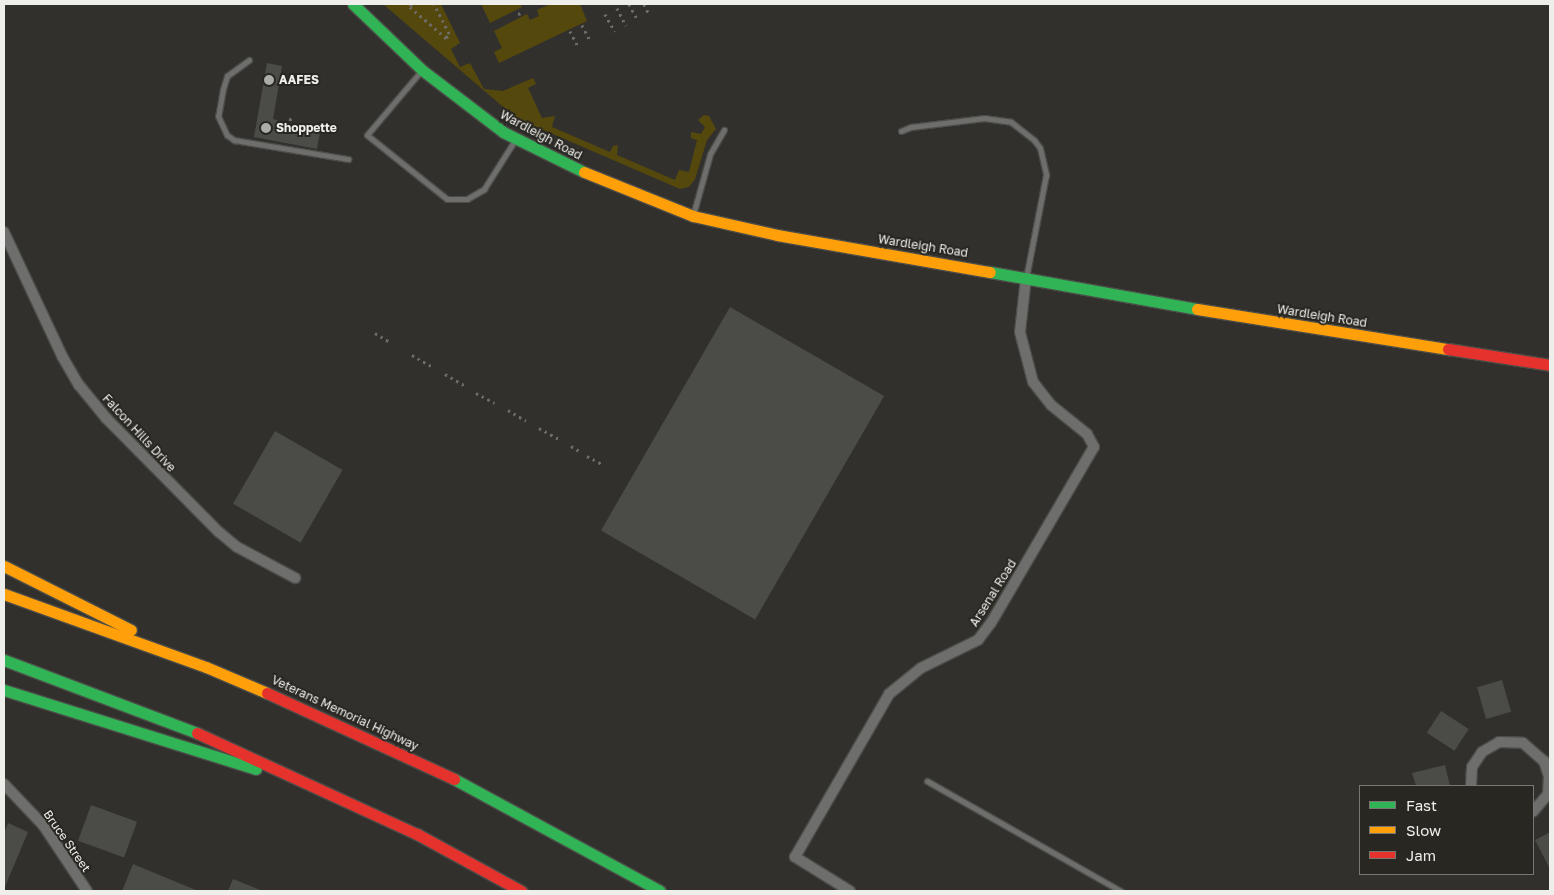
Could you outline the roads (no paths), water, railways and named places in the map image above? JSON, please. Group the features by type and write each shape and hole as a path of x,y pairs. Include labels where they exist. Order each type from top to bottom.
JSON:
{"main road":[{"name":"Wardleigh Road","path":"353,4 422,70 474,112 515,140 595,178 693,216 777,235 1288,325 1550,365"},
{"path":"4,566 206,667"},
{"name":"Veterans Memorial Highway","path":"4,594 206,667 442,773 660,891"},
{"path":"4,660 172,720 417,834 521,891"},
{"path":"4,690 331,793"}],"street":[{"name":"Falcon Hills Drive","path":"4,232 62,356 79,385 106,418 219,532 237,547 295,578"},
{"name":"Arsenal Road","path":"850,891 795,857 889,694 921,668 978,640 991,623 1094,447 1087,434 1050,405 1033,382 1020,332 1026,278"},
{"path":"1471,785 1472,767 1482,752 1499,742 1524,743 1547,762 1549,793 1534,811"},
{"name":"Bruce Street","path":"4,784 43,825 87,891"}],"lane":[{"path":"249,60 227,76 222,89 218,116 227,135 234,140 348,159"},
{"path":"422,70 368,135 447,199 467,199 484,189 515,140"},
{"path":"901,131 911,126 984,118 1011,122 1034,140 1040,148 1046,175 1026,278"},
{"path":"693,216 710,154 724,130"},
{"path":"927,781 1121,891"}],"place":[{"name":"AAFES","path":"269,80"},
{"name":"Shoppette","path":"266,128"}]}
